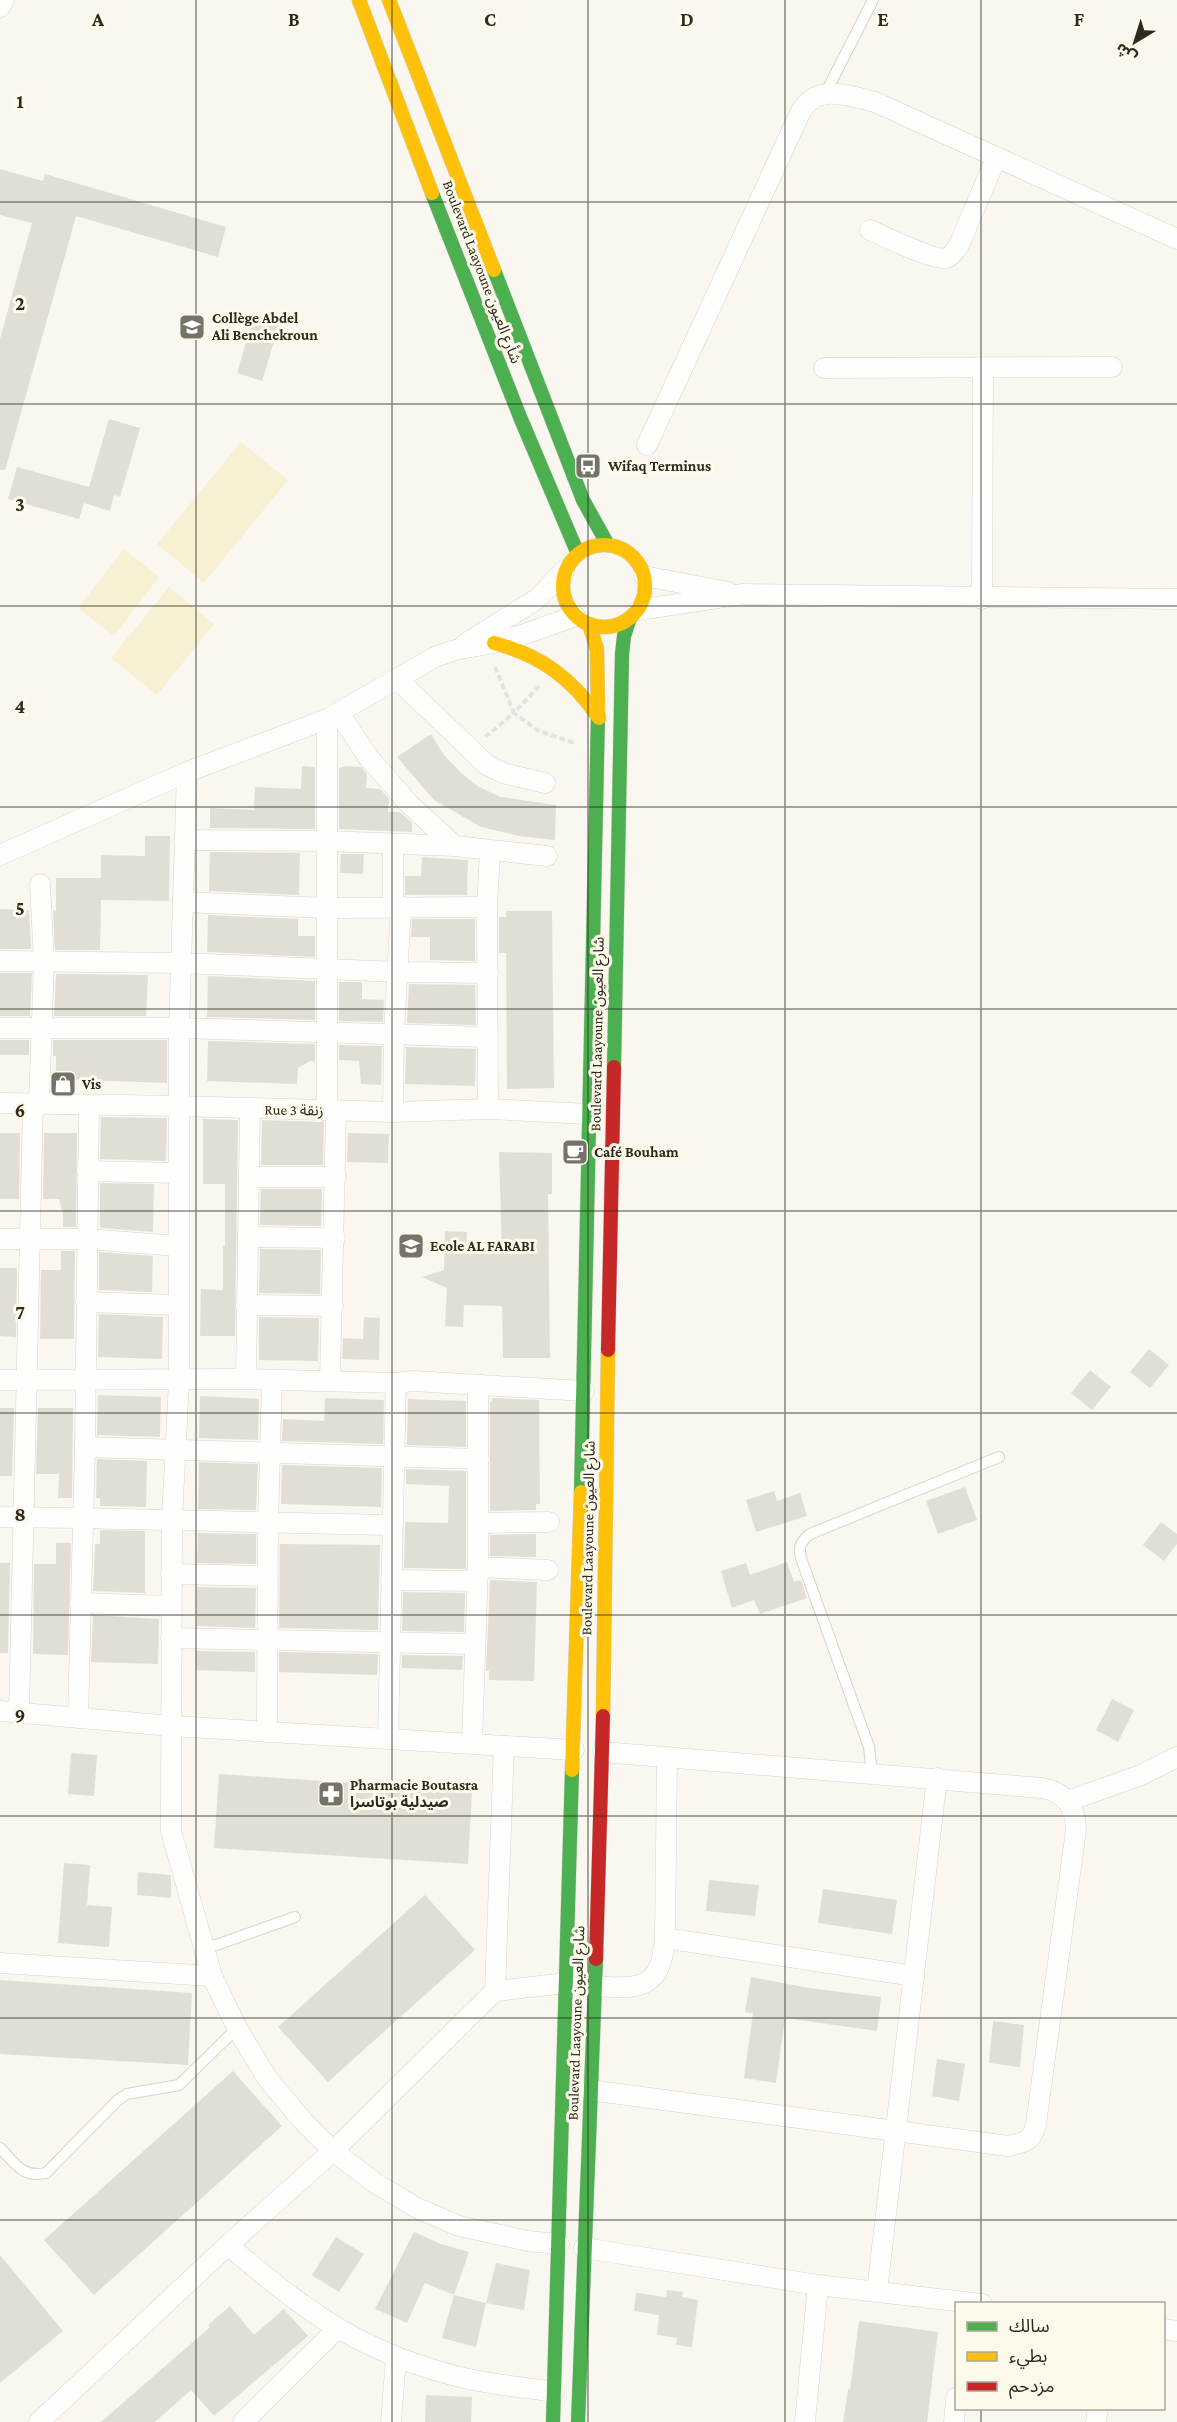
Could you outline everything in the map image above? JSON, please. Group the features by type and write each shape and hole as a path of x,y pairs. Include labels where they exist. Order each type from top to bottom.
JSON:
{"street":[{"path":"0,7 4,0"},
{"name":"Boulevard Laayoune شأرع العيون","path":"359,0 459,261 555,503 578,554"},
{"name":"Boulevard Laayoune شأرع العيون","path":"389,0 583,500 608,545"},
{"path":"646,445 800,113 811,99 826,92 846,94 875,102 1177,239"},
{"path":"870,230 933,256 945,259 949,257 959,245 996,158"},
{"path":"824,368 1112,367"},
{"path":"982,599 983,368"},
{"path":"454,650 537,599 578,554 592,546 608,545 627,552 638,563 644,576 645,593 634,614"},
{"path":"564,571 562,587 566,602 582,620"},
{"path":"644,576 743,594 982,599 1177,599"},
{"path":"0,855 187,772 333,716 435,657 454,650 489,644 582,620 609,627 634,614 743,594"},
{"name":"Boulevard Laayoune شارع العيون","path":"578,2422 603,1752 604,1534 622,654 624,636 634,614"},
{"name":"Boulevard Laayoune شارع العيون","path":"553,2422 584,1391 588,1114 599,718 599,663 582,620"},
{"path":"489,644 528,652 556,668 591,705 599,718"},
{"path":"397,679 487,765 503,773 545,783"},
{"path":"330,1381 336,1178 327,1033 327,841 333,716"},
{"path":"333,716 407,802 455,846"},
{"path":"187,772 179,1028 179,1381 171,1574 171,1831 212,1976 237,2028 267,2078 302,2120 333,2151 384,2188 417,2208 459,2226 528,2241 559,2244"},
{"path":"184,840 327,841 455,846 490,852 547,856"},
{"path":"393,844 399,972 394,1034 393,1112"},
{"path":"488,1109 487,907 490,852"},
{"path":"40,884 44,962 25,1380 23,1517 10,1712 172,1726 472,1742 574,1750"},
{"path":"183,902 328,908 487,907"},
{"path":"0,961 181,963 488,974"},
{"path":"0,1028 179,1028 488,1037"},
{"name":"Rue 3 زنقة","path":"0,1103 393,1112 488,1109 588,1114"},
{"path":"78,1718 85,1447 89,1105"},
{"path":"246,1379 250,1109"},
{"path":"87,1171 178,1173"},
{"path":"249,1178 336,1178"},
{"path":"248,1237 334,1238"},
{"path":"0,1239 87,1239 178,1246"},
{"path":"86,1302 178,1305"},
{"path":"246,1305 333,1306"},
{"path":"0,1380 246,1379 396,1383 413,1381 584,1391"},
{"path":"267,1732 267,1576 272,1380"},
{"path":"388,1738 396,1383"},
{"path":"472,1742 479,1523 478,1385"},
{"path":"85,1447 479,1460"},
{"path":"0,1517 392,1525"},
{"path":"479,1523 549,1522"},
{"path":"392,1580 548,1570"},
{"path":"171,1574 267,1576"},
{"path":"80,1603 171,1606"},
{"path":"171,1638 474,1644"},
{"path":"495,1991 504,1746"},
{"path":"590,2090 1008,2146 1026,2141 1033,2135 1076,1820 1068,1801 1052,1790 1042,1788 603,1752"},
{"path":"594,1986 630,1989 647,1982 660,1965 665,1938 666,1757"},
{"path":"1068,1801 1142,1775 1177,1757"},
{"path":"877,2291 937,1778"},
{"path":"665,1938 914,1976"},
{"path":"0,1963 212,1976"},
{"path":"39,2422 228,2245 333,2151 495,1991 567,1983"},
{"path":"228,2245 303,2307 337,2330 396,2358 465,2379 554,2391"},
{"path":"584,2248 818,2285 965,2302"},
{"path":"805,2422 818,2285"},
{"path":"243,2422 337,2330"},
{"path":"391,2422 396,2358"}],"lane":[{"path":"826,92 873,0"},
{"path":"872,1773 869,1747 798,1550 800,1542 810,1534 999,1457"},
{"path":"205,1949 295,1917"},
{"path":"0,2148 24,2173 34,2175 46,2173 118,2100 127,2094 179,2085 237,2028"}],"path":[{"path":"489,644 514,713 537,730 598,749"},
{"path":"470,750 514,713 556,668"}],"shaded area":[{"path":"241,442 288,480 204,583 157,544"},
{"path":"124,549 159,577 114,636 78,608"},
{"path":"169,587 214,624 157,695 111,658"}],"building":[{"path":"0,169 43,181 45,174 226,227 218,257 76,216 5,470 0,470 0,339 32,223 0,215"},
{"path":"253,318 279,325 262,381 237,373"},
{"path":"109,419 140,428 120,497 114,495 110,511 84,503 79,519 8,499 17,467 89,487"},
{"path":"431,734 444,755 461,773 479,787 501,797 556,805 555,840 519,836 481,827 434,800 397,757"},
{"path":"302,766 315,767 315,829 210,828 210,808 254,810 255,787 301,789"},
{"path":"361,767 367,774 366,788 380,789 389,799 388,812 400,812 412,823 412,832 339,829 339,768"},
{"path":"145,836 170,836 169,901 101,900 100,950 55,950 53,910 56,911 56,878 101,878 101,855 145,856"},
{"path":"210,852 300,853 299,895 209,891"},
{"path":"341,854 364,854 363,874 340,873"},
{"path":"422,857 468,860 467,895 405,895 405,876 421,876"},
{"path":"0,909 29,910 31,949 0,949"},
{"path":"506,911 552,911 554,1088 507,1089 506,953 499,953 499,917 506,917"},
{"path":"208,915 298,919 298,936 315,936 315,957 207,952"},
{"path":"412,919 475,919 475,961 430,960 430,937 411,937"},
{"path":"0,973 32,973 30,1016 0,1016"},
{"path":"56,974 148,975 146,1016 54,1016"},
{"path":"208,976 315,981 315,1020 207,1017"},
{"path":"339,982 362,982 362,999 384,1000 383,1022 339,1021"},
{"path":"409,984 475,985 476,1025 407,1023"},
{"path":"0,1040 29,1040 29,1055 0,1055"},
{"path":"53,1040 167,1040 167,1083 56,1079"},
{"path":"208,1041 315,1044 315,1062 310,1061 298,1068 297,1084 207,1081"},
{"path":"339,1045 382,1046 381,1085 361,1084 359,1061 339,1060"},
{"path":"406,1047 476,1049 475,1086 405,1084"},
{"path":"101,1117 167,1118 166,1161 100,1159"},
{"path":"203,1119 238,1120 235,1336 200,1336 201,1289 223,1290 223,1246 225,1246 225,1184 203,1184"},
{"path":"262,1120 324,1122 323,1165 261,1165"},
{"path":"0,1133 20,1133 19,1199 0,1199"},
{"path":"44,1133 77,1133 76,1227 63,1227 63,1213 59,1199 43,1199"},
{"path":"348,1133 389,1134 388,1163 347,1162"},
{"path":"499,1152 552,1153 552,1194 548,1194 550,1358 503,1358 502,1306 464,1305 463,1327 445,1326 447,1288 422,1277 444,1270 445,1231 467,1232 466,1252 502,1254"},
{"path":"100,1183 154,1184 153,1232 100,1228"},
{"path":"261,1189 322,1189 321,1226 260,1225"},
{"path":"260,1249 321,1250 320,1294 259,1293"},
{"path":"61,1251 75,1251 74,1339 40,1339 41,1270 61,1270"},
{"path":"99,1252 153,1256 152,1292 99,1290"},
{"path":"0,1268 17,1268 16,1337 0,1336"},
{"path":"99,1314 163,1317 162,1359 98,1357"},
{"path":"259,1317 319,1318 318,1361 259,1360"},
{"path":"364,1317 380,1318 379,1360 342,1359 343,1338 363,1339"},
{"path":"1149,1349 1169,1365 1150,1388 1130,1372"},
{"path":"1090,1370 1111,1387 1092,1410 1071,1393"},
{"path":"98,1395 161,1397 160,1437 97,1435"},
{"path":"200,1396 259,1399 258,1440 199,1438"},
{"path":"325,1398 384,1400 383,1444 282,1441 283,1419 324,1421"},
{"path":"492,1398 539,1400 540,1504 536,1504 536,1510 490,1511 490,1402"},
{"path":"408,1399 466,1401 466,1447 407,1445"},
{"path":"0,1408 14,1408 12,1476 0,1476"},
{"path":"38,1408 73,1408 72,1498 58,1498 59,1474 36,1474"},
{"path":"97,1459 147,1461 146,1507 100,1506 100,1498 96,1498"},
{"path":"199,1462 258,1464 256,1510 198,1509"},
{"path":"282,1465 382,1468 381,1507 281,1504"},
{"path":"406,1469 466,1471 466,1569 404,1568 405,1522 448,1523 449,1486 406,1484"},
{"path":"965,1487 977,1520 938,1534 926,1501"},
{"path":"774,1491 777,1501 800,1493 807,1516 756,1532 746,1500"},
{"path":"1161,1522 1177,1534 1177,1544 1164,1561 1143,1545"},
{"path":"100,1530 145,1531 145,1593 93,1591 95,1544 100,1544"},
{"path":"198,1533 256,1534 256,1564 197,1563"},
{"path":"536,1534 536,1557 490,1556 490,1535"},
{"path":"56,1543 71,1543 68,1655 33,1654 34,1564 56,1564"},
{"path":"280,1544 380,1545 378,1630 279,1628"},
{"path":"787,1562 794,1582 801,1580 807,1598 760,1614 754,1600 732,1608 721,1571 746,1563 750,1575"},
{"path":"0,1563 10,1563 8,1653 0,1653"},
{"path":"490,1580 537,1582 534,1681 489,1680 489,1671 486,1671"},
{"path":"197,1587 256,1588 255,1628 196,1626"},
{"path":"403,1592 465,1593 464,1632 402,1631"},
{"path":"93,1615 159,1619 158,1664 91,1662"},
{"path":"196,1651 255,1652 255,1672 196,1670"},
{"path":"279,1652 378,1654 377,1675 279,1672"},
{"path":"402,1655 463,1656 462,1670 402,1668"},
{"path":"1112,1699 1134,1710 1118,1742 1096,1730"},
{"path":"71,1753 97,1755 94,1796 68,1794"},
{"path":"219,1774 472,1791 468,1864 214,1848"},
{"path":"64,1863 90,1865 87,1905 112,1907 109,1947 58,1943"},
{"path":"138,1872 171,1875 171,1898 137,1895"},
{"path":"709,1880 759,1885 755,1916 706,1911"},
{"path":"823,1889 897,1900 892,1934 818,1923"},
{"path":"425,1895 475,1950 328,2082 278,2027"},
{"path":"751,1977 809,1988 881,1997 877,2031 785,2018 776,2083 744,2078 753,2013 745,2012"},
{"path":"0,1980 192,1993 188,2065 0,2054"},
{"path":"993,2021 1024,2025 1020,2067 989,2063"},
{"path":"937,2059 965,2064 959,2101 932,2096"},
{"path":"233,2071 282,2126 94,2295 44,2240"},
{"path":"414,2232 441,2244 469,2252 454,2295 425,2283 407,2323 375,2309"},
{"path":"336,2237 364,2254 339,2292 312,2275"},
{"path":"0,2255 63,2331 0,2383"},
{"path":"496,2263 530,2270 524,2310 486,2303"},
{"path":"667,2290 683,2292 682,2297 698,2300 692,2347 676,2345 677,2338 657,2335 659,2315 634,2311 636,2293 666,2297"},
{"path":"454,2295 486,2303 476,2347 442,2338"},
{"path":"230,2306 254,2335 284,2309 308,2336 214,2416 191,2390 155,2422 101,2422 210,2327 208,2325"},
{"path":"859,2321 938,2332 927,2422 843,2422 848,2389 850,2390"},
{"path":"426,2395 472,2397 471,2422 425,2422"}],"traffic: fast":[{"path":"432,193 520,417 578,554"},
{"path":"494,270 583,500 608,545"},
{"path":"614,1067 622,654 624,636 630,618"},
{"path":"581,1492 598,715"},
{"path":"553,2422 572,1770"},
{"path":"578,2422 596,1959"}],"traffic: slow":[{"path":"359,0 432,193"},
{"path":"389,0 494,270"},
{"path":"604,545 620,548 633,557 642,570 645,586 642,602 633,615 620,624 604,627 588,624 575,615 566,602 563,586 566,570 575,557 588,548 604,545"},
{"path":"589,624 597,649 598,715"},
{"path":"494,643 526,654 554,670 578,691 599,718"},
{"path":"603,1716 608,1350"},
{"path":"572,1770 581,1492"}],"traffic: jam":[{"path":"608,1350 614,1067"},
{"path":"596,1959 603,1716"}],"place":[{"name":"Collège Abdel Ali Benchekroun","path":"192,327"},
{"name":"Wifaq Terminus","path":"588,466"},
{"name":"Vis","path":"63,1084"},
{"name":"Café Bouham","path":"575,1152"},
{"name":"Ecole AL FARABI","path":"411,1246"},
{"name":"Pharmacie Boutasra صيدلية بوتاسرا","path":"331,1794"}]}
